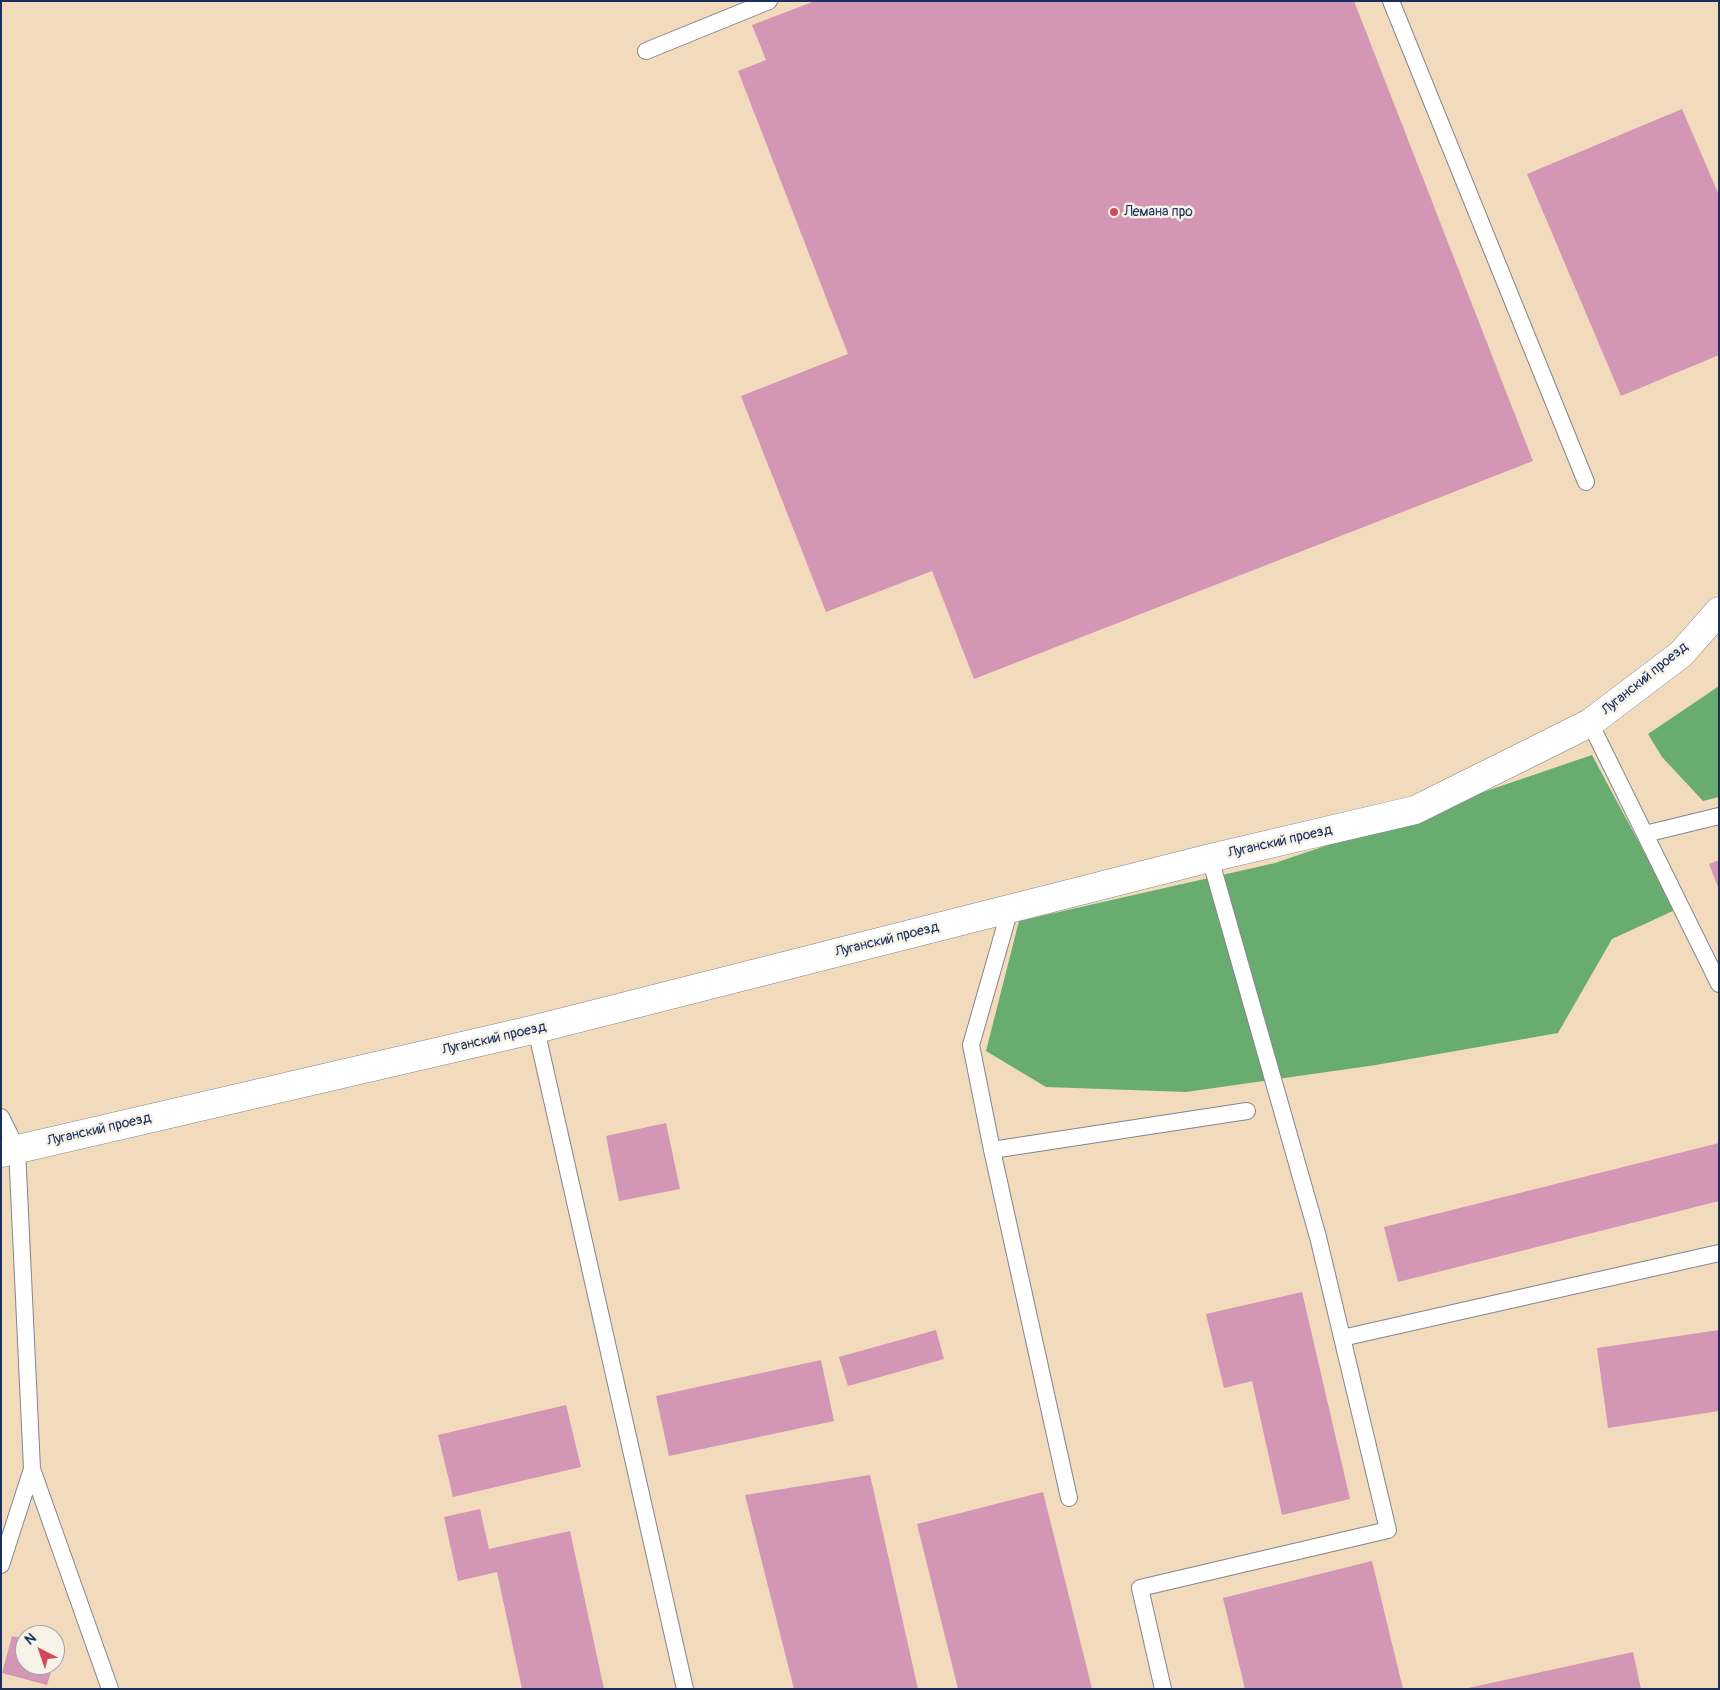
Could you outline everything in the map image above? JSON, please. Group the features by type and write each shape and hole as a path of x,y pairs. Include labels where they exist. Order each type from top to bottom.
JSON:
{"street":[{"name":"Луганский проезд","path":"9,1151 536,1029 1210,858 1415,810 1590,723 1681,654 1719,611"}],"lane":[{"path":"646,51 769,1"},
{"path":"1391,1 1586,482"},
{"path":"1590,723 1719,984"},
{"path":"1645,834 1719,816"},
{"path":"1163,1689 1140,1588 1388,1530 1318,1238 1210,858"},
{"path":"1010,908 971,1045 992,1150 1069,1498"},
{"path":"536,1029 685,1689"},
{"path":"992,1150 1247,1111"},
{"path":"1,1117 9,1151 32,1469 110,1689"},
{"path":"1342,1338 1719,1253"},
{"path":"1,1565 32,1469"}],"green space":[{"path":"1719,686 1719,797 1703,801 1662,757 1648,734"},
{"path":"1592,755 1675,910 1612,939 1558,1033 1376,1065 1186,1092 1046,1087 986,1051 1019,921 1275,863"}],"building":[{"name":"Лемана про","path":"815,1 1354,1 1533,461 974,679 932,571 826,612 741,396 848,354 738,71 766,60 752,25"},
{"path":"1682,109 1719,195 1719,355 1621,396 1527,174"},
{"path":"1719,860 1719,890 1709,864"},
{"path":"666,1123 680,1189 619,1201 606,1136"},
{"path":"1719,1143 1719,1201 1398,1282 1384,1227"},
{"path":"1302,1292 1350,1499 1282,1515 1252,1381 1224,1388 1206,1314"},
{"path":"936,1330 944,1359 848,1386 839,1357"},
{"path":"1719,1330 1719,1411 1608,1428 1597,1348"},
{"path":"821,1360 834,1421 669,1456 656,1396"},
{"path":"566,1405 581,1467 453,1497 438,1435"},
{"path":"870,1475 918,1689 794,1689 745,1495"},
{"path":"1043,1492 1092,1689 958,1689 917,1524"},
{"path":"480,1509 489,1549 570,1531 604,1689 522,1689 497,1572 458,1581 444,1517"},
{"path":"1372,1561 1403,1689 1245,1689 1223,1598"},
{"path":"12,1636 15,1637 15,1675 50,1675 47,1685 2,1673"},
{"path":"1633,1652 1641,1689 1468,1689 1468,1688"}],"place":[{"name":"Лемана про","path":"1114,212"}]}
